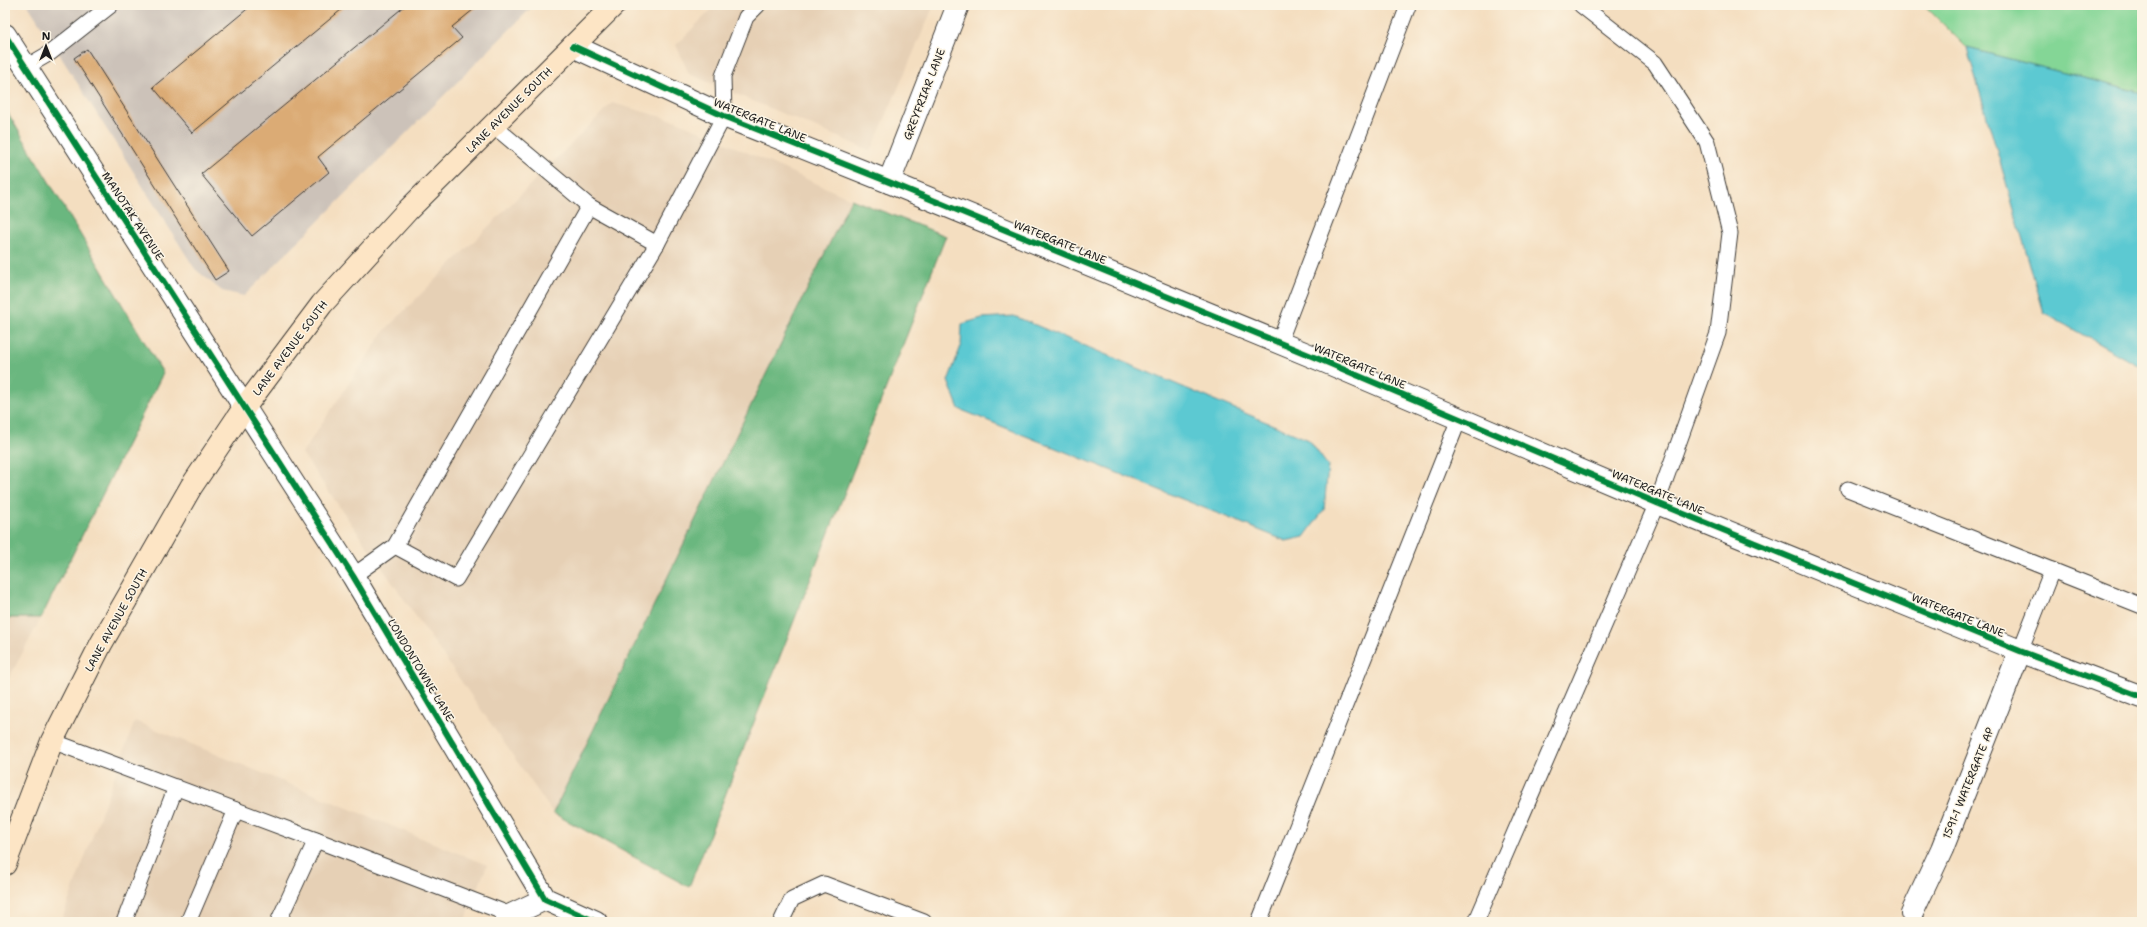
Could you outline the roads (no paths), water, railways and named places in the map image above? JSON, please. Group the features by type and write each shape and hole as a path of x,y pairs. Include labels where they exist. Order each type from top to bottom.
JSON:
{"main road":[{"name":"LANE AVENUE SOUTH","path":"5,864 52,741 101,644 183,500 244,408 322,304 407,211 614,5"}],"street":[{"name":"GREYFRIAR LANE","path":"889,182 958,5"},
{"name":"MANOTAK AVENUE","path":"5,35 244,408"},
{"name":"WATERGATE LANE","path":"573,46 724,116 889,182 1279,343 1658,503 2020,651 2142,697"},
{"name":"LONDONTOWNE LANE","path":"244,408 353,576 544,899"},
{"name":"1591-1 WATERGATE AP","path":"1912,914 1942,849 2020,651"},
{"path":"508,919 544,899 596,922"}],"lane":[{"path":"26,67 50,53 111,5"},
{"path":"395,546 456,579 657,244 724,116 723,76 746,17 758,5"},
{"path":"1476,922 1658,503 1718,333 1730,233 1707,142 1699,129 1655,63 1581,5"},
{"path":"1279,343 1408,6"},
{"path":"494,126 589,206 657,244"},
{"path":"353,576 395,546 589,206"},
{"path":"1259,922 1459,419"},
{"path":"1848,489 2142,606"},
{"path":"2020,651 2052,570"},
{"path":"52,741 316,840 508,919"},
{"path":"124,922 176,788"},
{"path":"188,922 236,810"},
{"path":"278,922 316,840"},
{"path":"782,922 792,899 824,884 924,922"}],"water":[{"path":"1967,48 2142,93 2142,368 2044,313"},
{"path":"1014,316 1309,440 1328,466 1324,510 1304,537 1286,541 959,409 948,381 961,346 962,324 982,318"}]}
